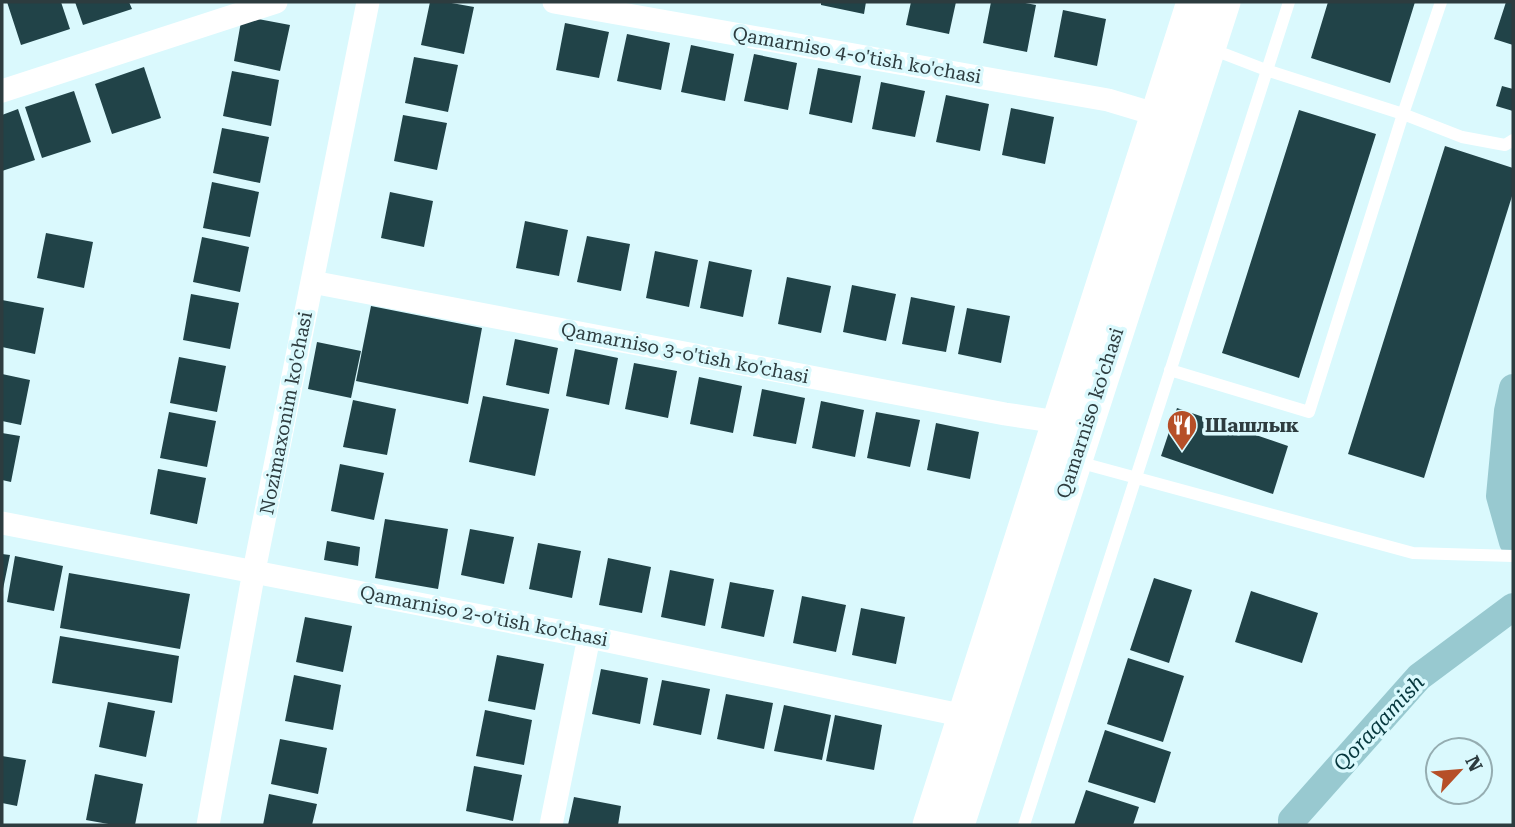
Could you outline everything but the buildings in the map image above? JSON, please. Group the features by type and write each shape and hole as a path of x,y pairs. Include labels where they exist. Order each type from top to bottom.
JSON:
{"main road":[{"name":"Qamarniso ko'chasi","path":"929,825 1193,2"},
{"name":"Qamarniso ko'chasi","path":"958,825 1224,2"}],"street":[{"path":"2,91 276,2"},
{"name":"Nozimaxonim ko'chasi","path":"208,825 254,571 368,2"},
{"name":"Qamarniso 4-o'tish ko'chasi","path":"554,2 1108,100 1158,115"},
{"name":"Qamarniso 3-o'tish ko'chasi","path":"312,282 1058,422"},
{"name":"Qamarniso 2-o'tish ko'chasi","path":"2,523 589,637 965,716"},
{"path":"551,825 589,637"}],"lane":[{"path":"1024,825 1289,2"},
{"path":"1170,370 1309,412 1441,2"},
{"path":"1208,47 1266,70 1403,114 1462,137 1505,145 1513,140"},
{"path":"1074,461 1413,553 1513,556"}],"waterway":[{"name":"Qoraqamish","path":"1513,388 1508,411 1500,496 1513,542"},
{"name":"Qoraqamish","path":"1292,825 1292,820 1419,677 1513,607"}],"place":[{"name":"Шашлык","path":"1182,452"}]}
